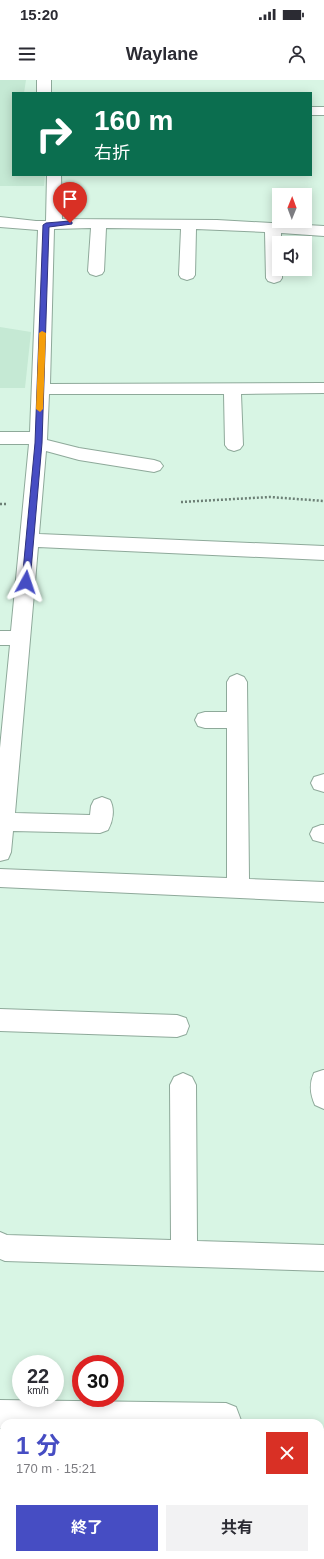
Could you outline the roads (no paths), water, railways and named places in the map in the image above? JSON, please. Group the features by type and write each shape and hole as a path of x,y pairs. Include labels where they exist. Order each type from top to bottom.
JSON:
{"street":[{"path":"44,80 44,92"},
{"path":"312,111 324,111"},
{"path":"0,852 3,822 5,754 21,638 38,440 54,176"},
{"path":"0,222 36,226 70,223 99,223 272,228"},
{"path":"96,271 99,223"},
{"path":"187,275 188,225"},
{"path":"274,278 273,228 324,231"},
{"path":"232,388 234,445"},
{"path":"41,389 324,388"},
{"path":"0,438 38,440 79,454 134,455 154,466"},
{"path":"30,540 324,553"},
{"path":"0,638 21,638"},
{"path":"237,682 238,888"},
{"path":"205,720 237,720"},
{"path":"3,822 100,824 102,806"},
{"path":"0,878 324,892"},
{"path":"0,1020 177,1026"},
{"path":"183,1085 184,1254"},
{"path":"0,1245 5,1248 324,1258"},
{"path":"0,1414 226,1417 227,1419"}]}
